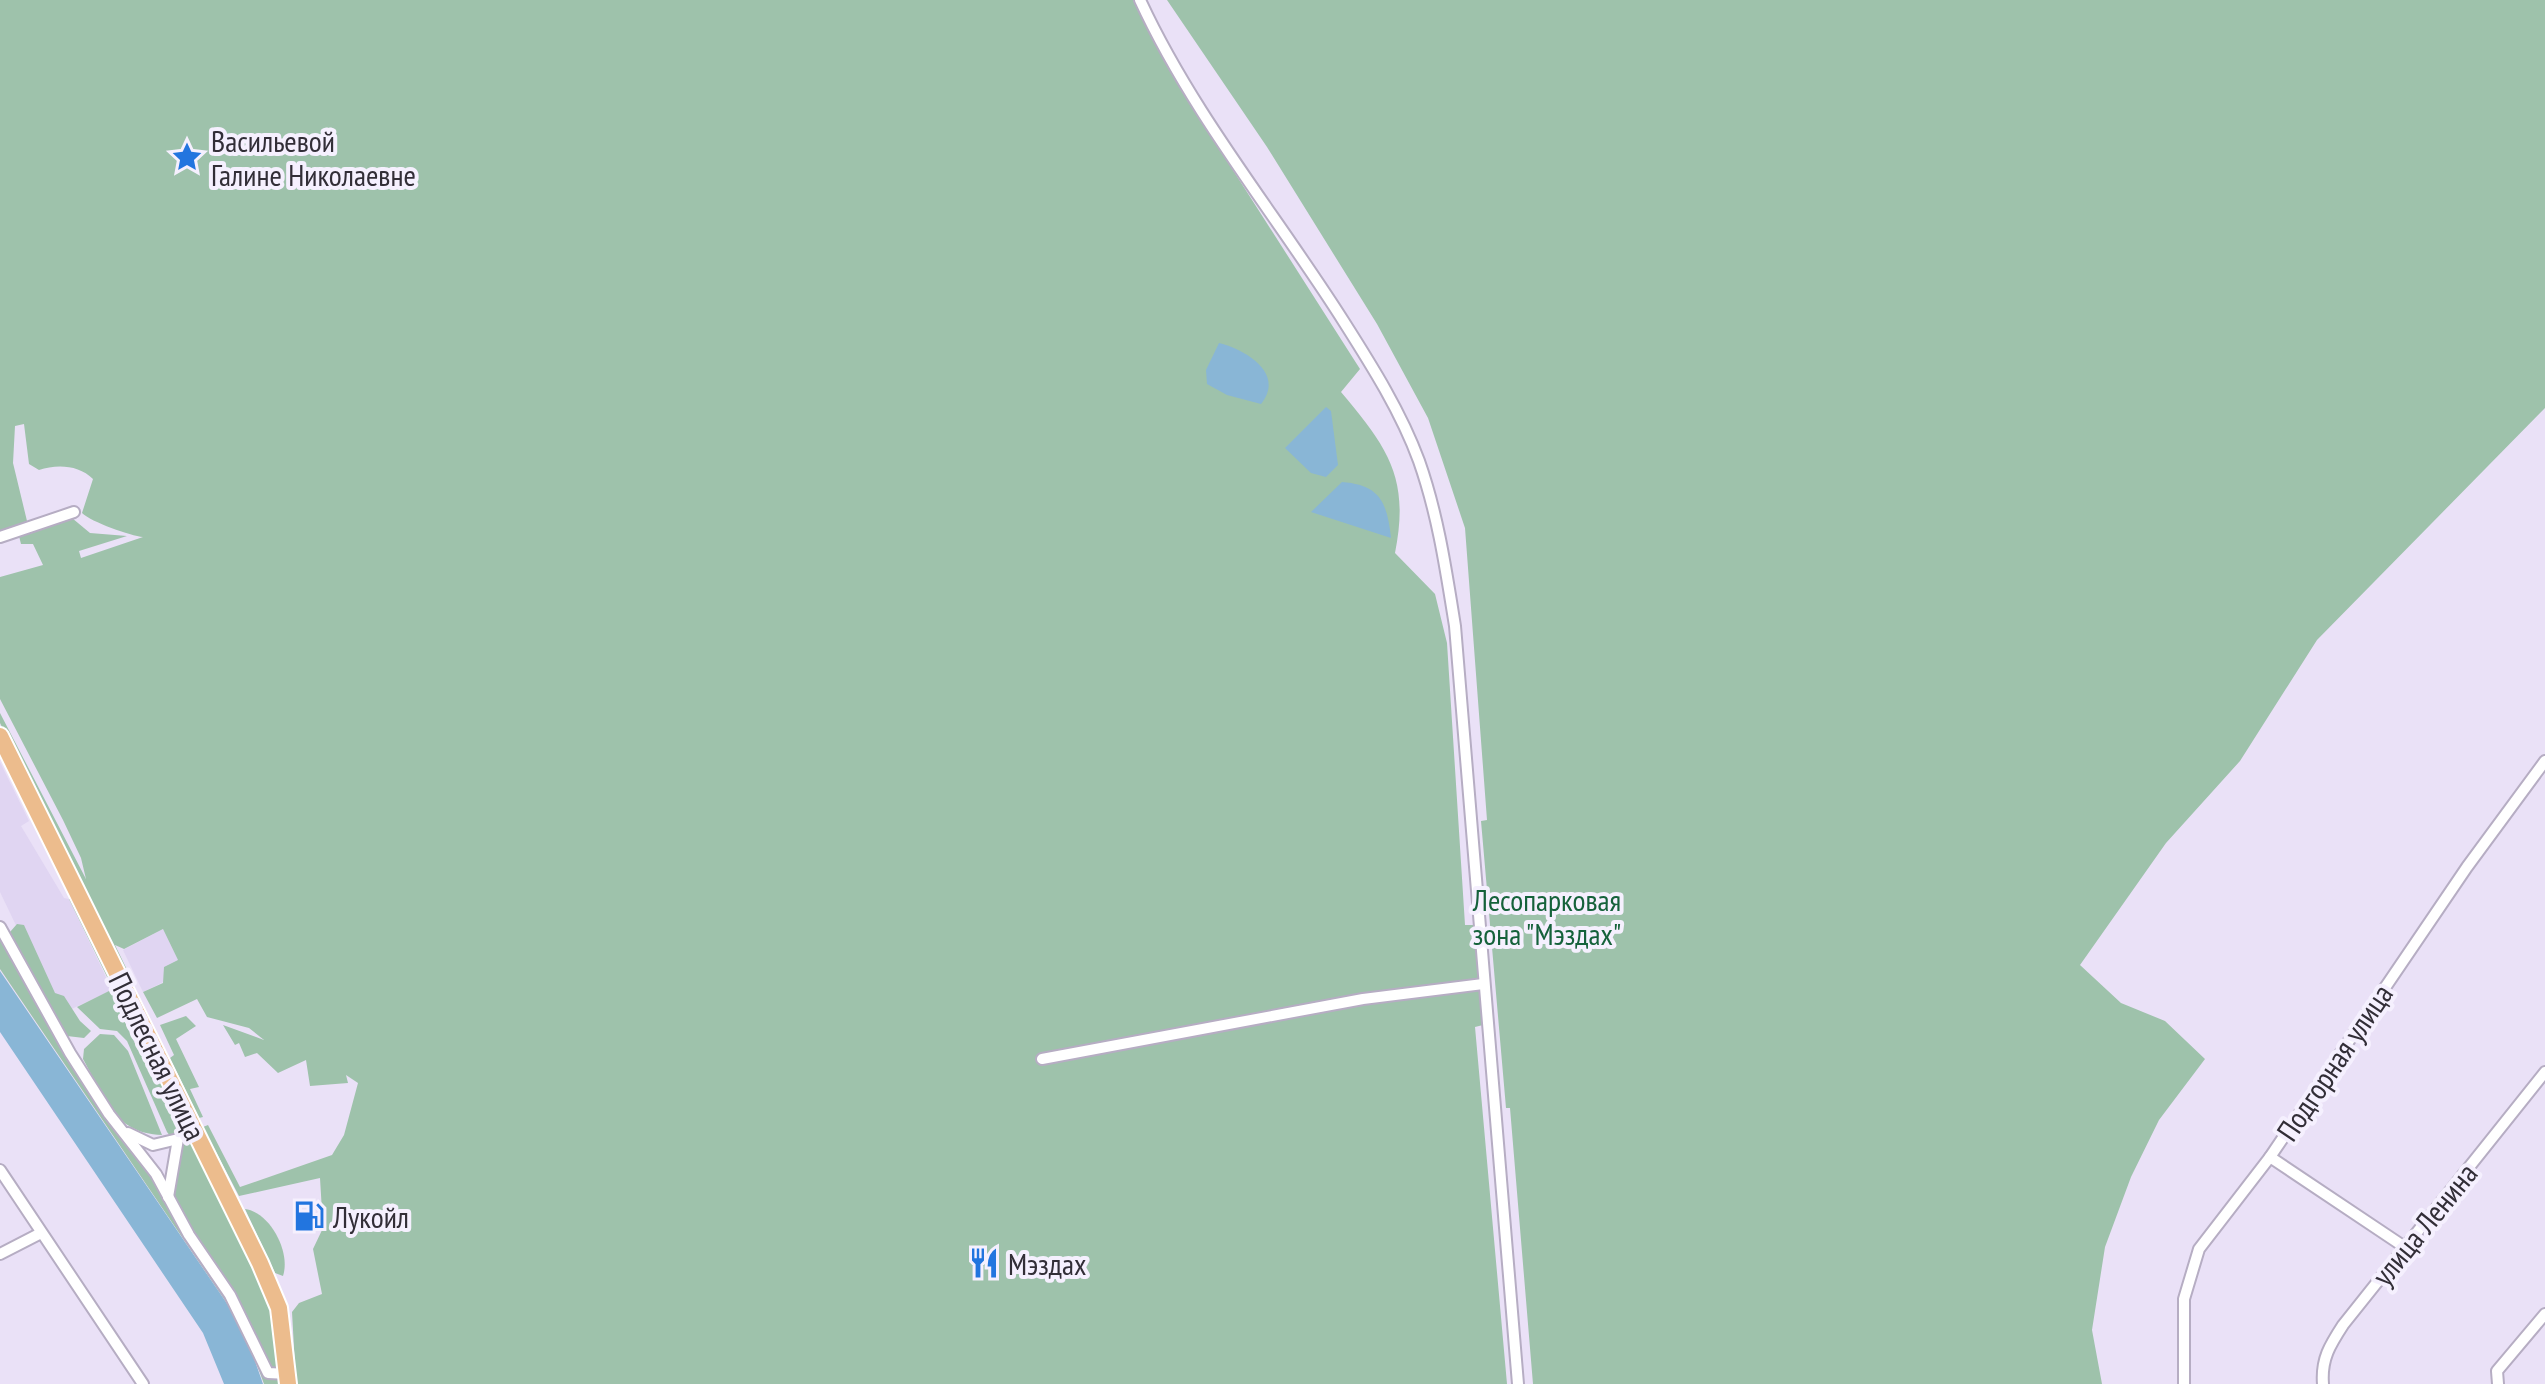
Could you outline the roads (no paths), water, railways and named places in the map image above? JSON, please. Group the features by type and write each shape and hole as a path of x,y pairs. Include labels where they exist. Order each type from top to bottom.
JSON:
{"main road":[{"name":"Подлесная улица","path":"0,736 279,1308 288,1379"}],"street":[{"path":"1140,0 1212,124 1366,356 1418,458 1439,523 1455,626 1518,1384"},
{"path":"0,537 74,512"},
{"name":"Подгорная улица","path":"2184,1384 2184,1299 2199,1249 2270,1157 2467,867 2545,761"},
{"path":"0,927 70,1053 156,1174 169,1200 237,1307 268,1373 288,1379"},
{"path":"1042,1059 1363,999 1483,984"},
{"name":"улица Ленина","path":"2323,1384 2322,1366 2326,1351 2343,1325 2545,1072"},
{"path":"121,1128 153,1145 178,1139 194,1129"},
{"path":"169,1200 168,1185 178,1139"},
{"path":"2270,1157 2406,1248"},
{"path":"0,1170 143,1384"},
{"path":"0,1254 41,1233"},
{"path":"2498,1384 2497,1371 2545,1314"}],"water":[{"path":"1219,343 1240,351 1259,364 1268,382 1261,404 1227,395 1207,384 1206,370"},
{"path":"1326,407 1331,411 1338,465 1326,477 1311,473 1285,448"},
{"path":"1342,482 1365,487 1379,498 1387,514 1391,538 1311,512"},
{"path":"0,971 243,1327 263,1384 224,1384 203,1333 0,1032"}],"place":[{"name":"Васильевой Галине Николаевне","path":"187,157"},
{"name":"Лукойл","path":"309,1216"},
{"name":"Мэздах","path":"984,1263"}],"park label":[{"name":"Лесопарковая зона \"Мэздах\"","path":"1547,916"}]}
